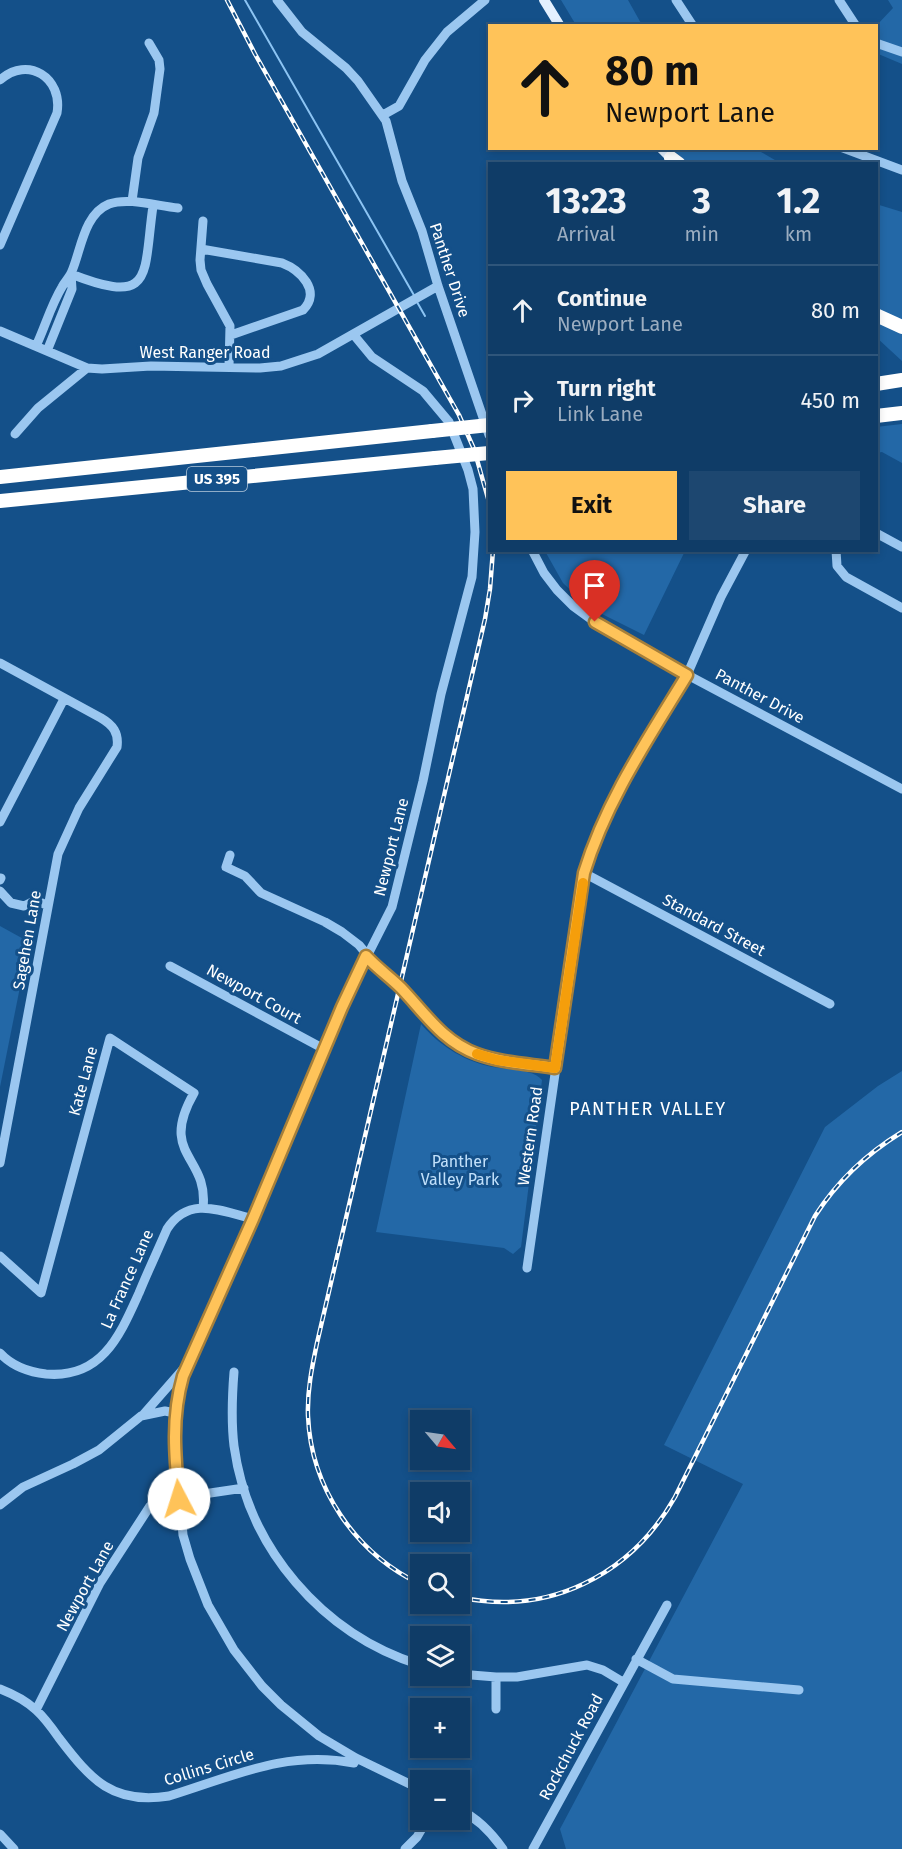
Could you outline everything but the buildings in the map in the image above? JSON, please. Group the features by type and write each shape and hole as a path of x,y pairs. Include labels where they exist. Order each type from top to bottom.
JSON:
{"highway":[{"path":"878,316 902,327"},
{"path":"878,384 902,380"},
{"path":"880,415 902,413"},
{"name":"US 395","path":"0,477 488,425"},
{"name":"US 395","path":"0,501 488,453"}],"main road":[{"path":"544,0 559,24"}],"street":[{"name":"Panther Drive","path":"277,0 290,20 358,81 383,115 391,135 402,181 422,231 438,286 488,432"},
{"path":"383,115 399,106 425,60 447,32 485,0"},
{"path":"676,0 692,24"},
{"path":"839,0 855,24"},
{"path":"132,201 138,158 154,113 159,69 159,60 149,43"},
{"path":"878,44 902,52"},
{"path":"0,80 7,74 23,69 41,74 48,79 58,99 57,113 0,244"},
{"path":"848,150 902,170"},
{"path":"36,346 62,286 71,274 86,231 96,213 107,205 132,201 178,208"},
{"path":"71,274 100,284 126,288 135,285 144,274 153,206"},
{"path":"203,221 201,270 230,326 229,367"},
{"path":"201,249 282,263 292,267 308,282 310,294 308,305 303,310 231,335"},
{"path":"47,351 72,289 71,274"},
{"name":"West Ranger Road","path":"87,368 151,366 260,368 297,362 318,354 438,286"},
{"path":"0,331 87,368 38,408 15,434"},
{"name":"Newport Lane","path":"353,334 372,357 423,391 445,415 458,441 473,489 475,554 472,577 441,694 392,907 366,956 324,1049 253,1219 187,1365 175,1413 175,1444 183,1535 195,1575 208,1605 234,1650 262,1686 281,1705 320,1736 356,1758 410,1784"},
{"path":"878,534 902,547"},
{"name":"Panther Drive","path":"533,552 550,582 578,610 607,630 902,789"},
{"name":"Western Road","path":"527,1268 584,873 591,849 630,767 687,675 721,597 745,552"},
{"path":"836,552 837,566 846,577 902,608"},
{"path":"0,663 64,699 0,822"},
{"name":"Sagehen Lane","path":"0,1163 48,906 63,840 117,747 118,736 106,721 64,699"},
{"path":"230,855 226,867 246,876 261,893 325,921 359,945 366,956 400,987 432,1025 461,1047 497,1060 555,1068"},
{"name":"Standard Street","path":"584,873 830,1004"},
{"path":"0,891 11,903 24,906 36,900 48,906"},
{"name":"Newport Court","path":"170,966 324,1049"},
{"name":"Kate Lane","path":"0,1256 41,1293 110,1038 194,1093 182,1118 181,1139 187,1157 201,1179 203,1208"},
{"path":"203,1208 253,1219"},
{"name":"La France Lane","path":"0,1353 15,1365 26,1370 51,1374 74,1371 95,1361 113,1346 119,1336 171,1222 184,1212 203,1208"},
{"path":"0,1505 23,1487 99,1450 141,1416 187,1365"},
{"path":"234,1372 232,1425 238,1467 251,1509 271,1549 311,1600 346,1629 386,1652 410,1661"},
{"path":"141,1416 157,1412 175,1413"},
{"name":"Newport Lane","path":"36,1710 100,1583 146,1512 156,1503 244,1488"},
{"name":"Rockchuck Road","path":"533,1849 667,1605"},
{"path":"636,1659 673,1679 799,1690"},
{"path":"470,1675 496,1677 541,1674 587,1665 603,1670 623,1682"},
{"path":"496,1677 496,1709"},
{"name":"Collins Circle","path":"0,1689 14,1694 36,1710 85,1772 106,1787 132,1797 170,1796 283,1761 318,1758 354,1763 356,1758"},
{"path":"470,1815 488,1830 503,1849"},
{"path":"405,1849 421,1830"},
{"path":"0,1834 14,1849"}],"green space":[{"path":"561,0 628,0 641,24 575,24"},
{"path":"888,0 902,0 902,64 878,54 878,24 893,8"},
{"path":"673,150 758,150 778,162 687,162"},
{"path":"878,205 902,212 902,361 878,339"},
{"path":"902,424 902,463 882,452 878,453 878,427"},
{"path":"546,552 685,552 644,635 588,607 563,583"},
{"path":"0,926 29,942 0,1087"},
{"name":"Panther Valley Park","path":"421,1024 443,1044 469,1060 488,1066 525,1071 542,1080 521,1247 513,1254 504,1248 376,1232"},
{"path":"902,1071 902,1849 566,1849 560,1829 743,1484 664,1445 825,1127 878,1086"}],"waterway":[{"path":"245,0 415,297"},
{"path":"417,302 425,316"}],"railway":[{"path":"227,0 255,54 459,415 474,449 488,498"},
{"path":"410,1578 376,1555 357,1536 328,1493 311,1443 308,1397 317,1343 485,619 493,552"},
{"path":"470,1599 492,1602 524,1601 555,1595 584,1584 611,1568 657,1525 675,1497 815,1216 843,1179 876,1149 902,1132"}],"slow traffic":[{"path":"477,1054 497,1060 555,1068 583,883"}],"district":[{"name":"PANTHER VALLEY","path":"648,1109"}],"route":[{"path":"179,1499 174,1428 183,1376 366,956 400,987 432,1025 461,1047 497,1060 555,1068 584,873 591,849 630,767 687,675 595,622"}]}
